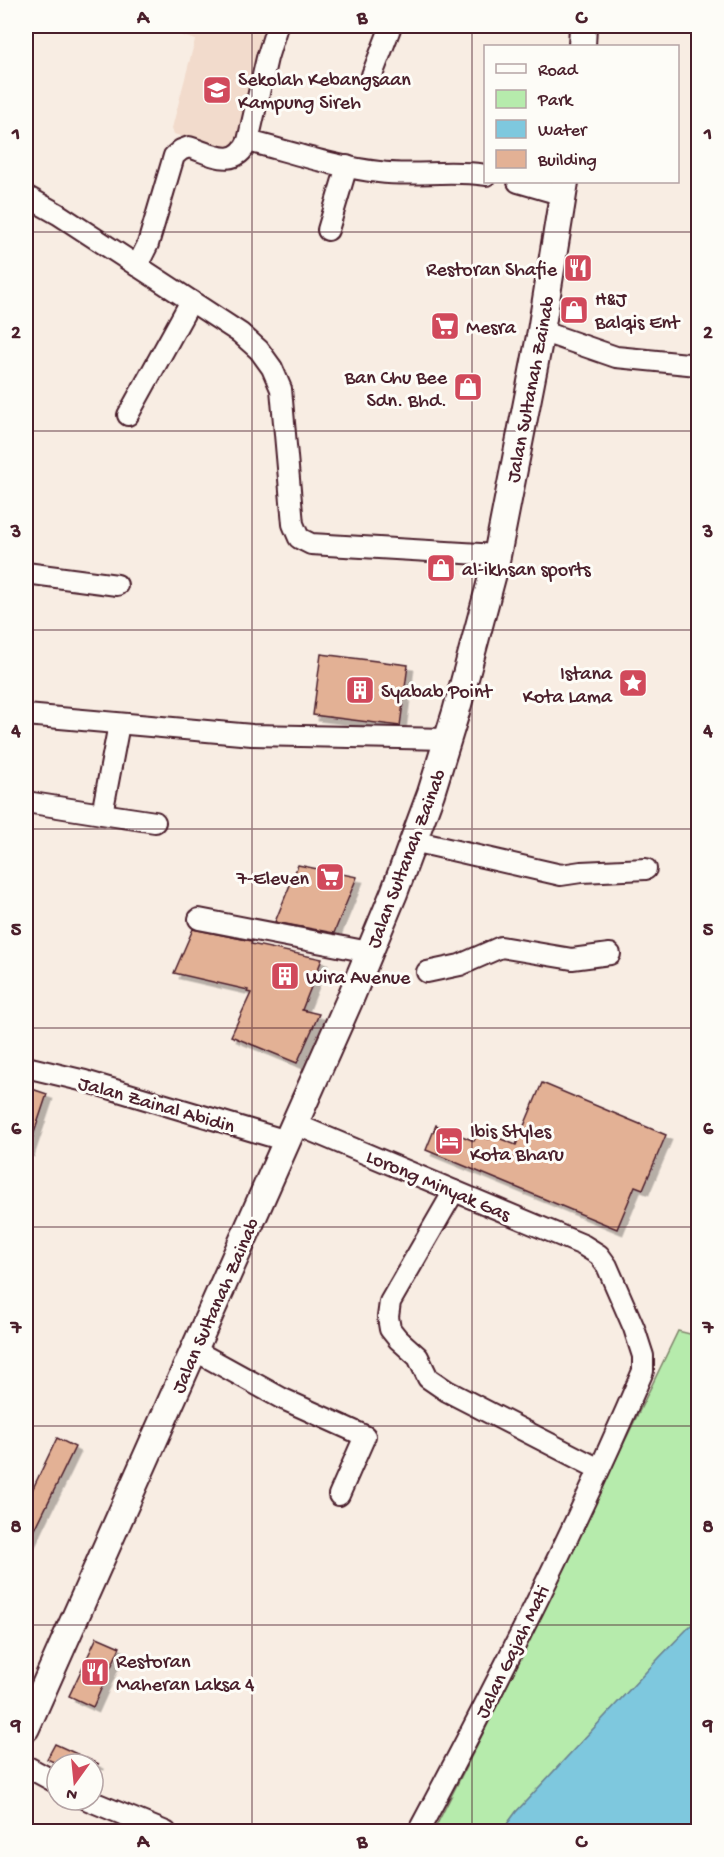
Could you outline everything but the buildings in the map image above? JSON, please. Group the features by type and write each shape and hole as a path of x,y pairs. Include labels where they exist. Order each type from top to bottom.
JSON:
{"main road":[{"path":"582,45 583,26"},
{"name":"Jalan Sultanah Zainab","path":"26,1728 291,1132 369,952 413,841 448,739 497,555 541,331 564,188"}],"street":[{"path":"137,266 148,244 174,156 189,147 223,158 235,158 243,152 248,141 277,26"},
{"path":"372,75 390,26"},
{"path":"248,141 381,173 470,172 484,175"},
{"path":"328,230 346,166"},
{"path":"526,183 564,188"},
{"path":"26,196 58,214 240,333 259,350 272,368 280,389 293,524 299,538 311,544 497,555"},
{"path":"128,415 191,301"},
{"path":"541,331 616,357 699,365"},
{"path":"26,573 117,585"},
{"path":"26,715 252,735 448,739"},
{"path":"102,814 119,724"},
{"path":"26,802 155,822"},
{"path":"413,841 561,875 646,869"},
{"path":"199,919 369,952"},
{"path":"427,972 460,965 501,947 572,959 610,954"},
{"name":"Jalan Zainal Abidin","path":"26,1067 291,1132"},
{"name":"Lorong Minyak Gas","path":"291,1132 454,1191 583,1245 599,1255 607,1266 644,1356 643,1371 599,1469"},
{"path":"454,1191 390,1302 388,1317 390,1329 418,1357 428,1378 447,1391 599,1469"},
{"path":"194,1350 281,1398 366,1436 339,1495"},
{"name":"Jalan Gajah Mati","path":"418,1832 490,1697 599,1469"},
{"path":"26,1766 45,1776"},
{"path":"105,1807 166,1832"}],"shaded area":[{"name":"Sekolah Kebangsaan Kampung Sireh","path":"154,26 269,26 238,149 233,153 174,134 172,128 195,40"}],"green space":[{"path":"678,1331 698,1336 698,1618 516,1812 502,1831 433,1832 499,1702"}],"water":[{"path":"698,1618 698,1831 502,1831 516,1812"}],"place":[{"name":"Sekolah Kebangsaan Kampung Sireh","path":"217,90"},
{"name":"Restoran Shafie","path":"578,268"},
{"name":"H&J Balqis Ent","path":"574,310"},
{"name":"Mesra","path":"445,326"},
{"name":"Ban Chu Bee Sdn. Bhd.","path":"468,387"},
{"name":"al-ikhsan sports","path":"441,568"},
{"name":"Istana Kota Lama","path":"633,683"},
{"name":"Syabab Point","path":"360,690"},
{"name":"7-Eleven","path":"330,877"},
{"name":"Wira Avenue","path":"285,976"},
{"name":"Ibis Styles Kota Bharu","path":"449,1141"},
{"name":"Restoran Maheran Laksa 4","path":"95,1672"}]}
